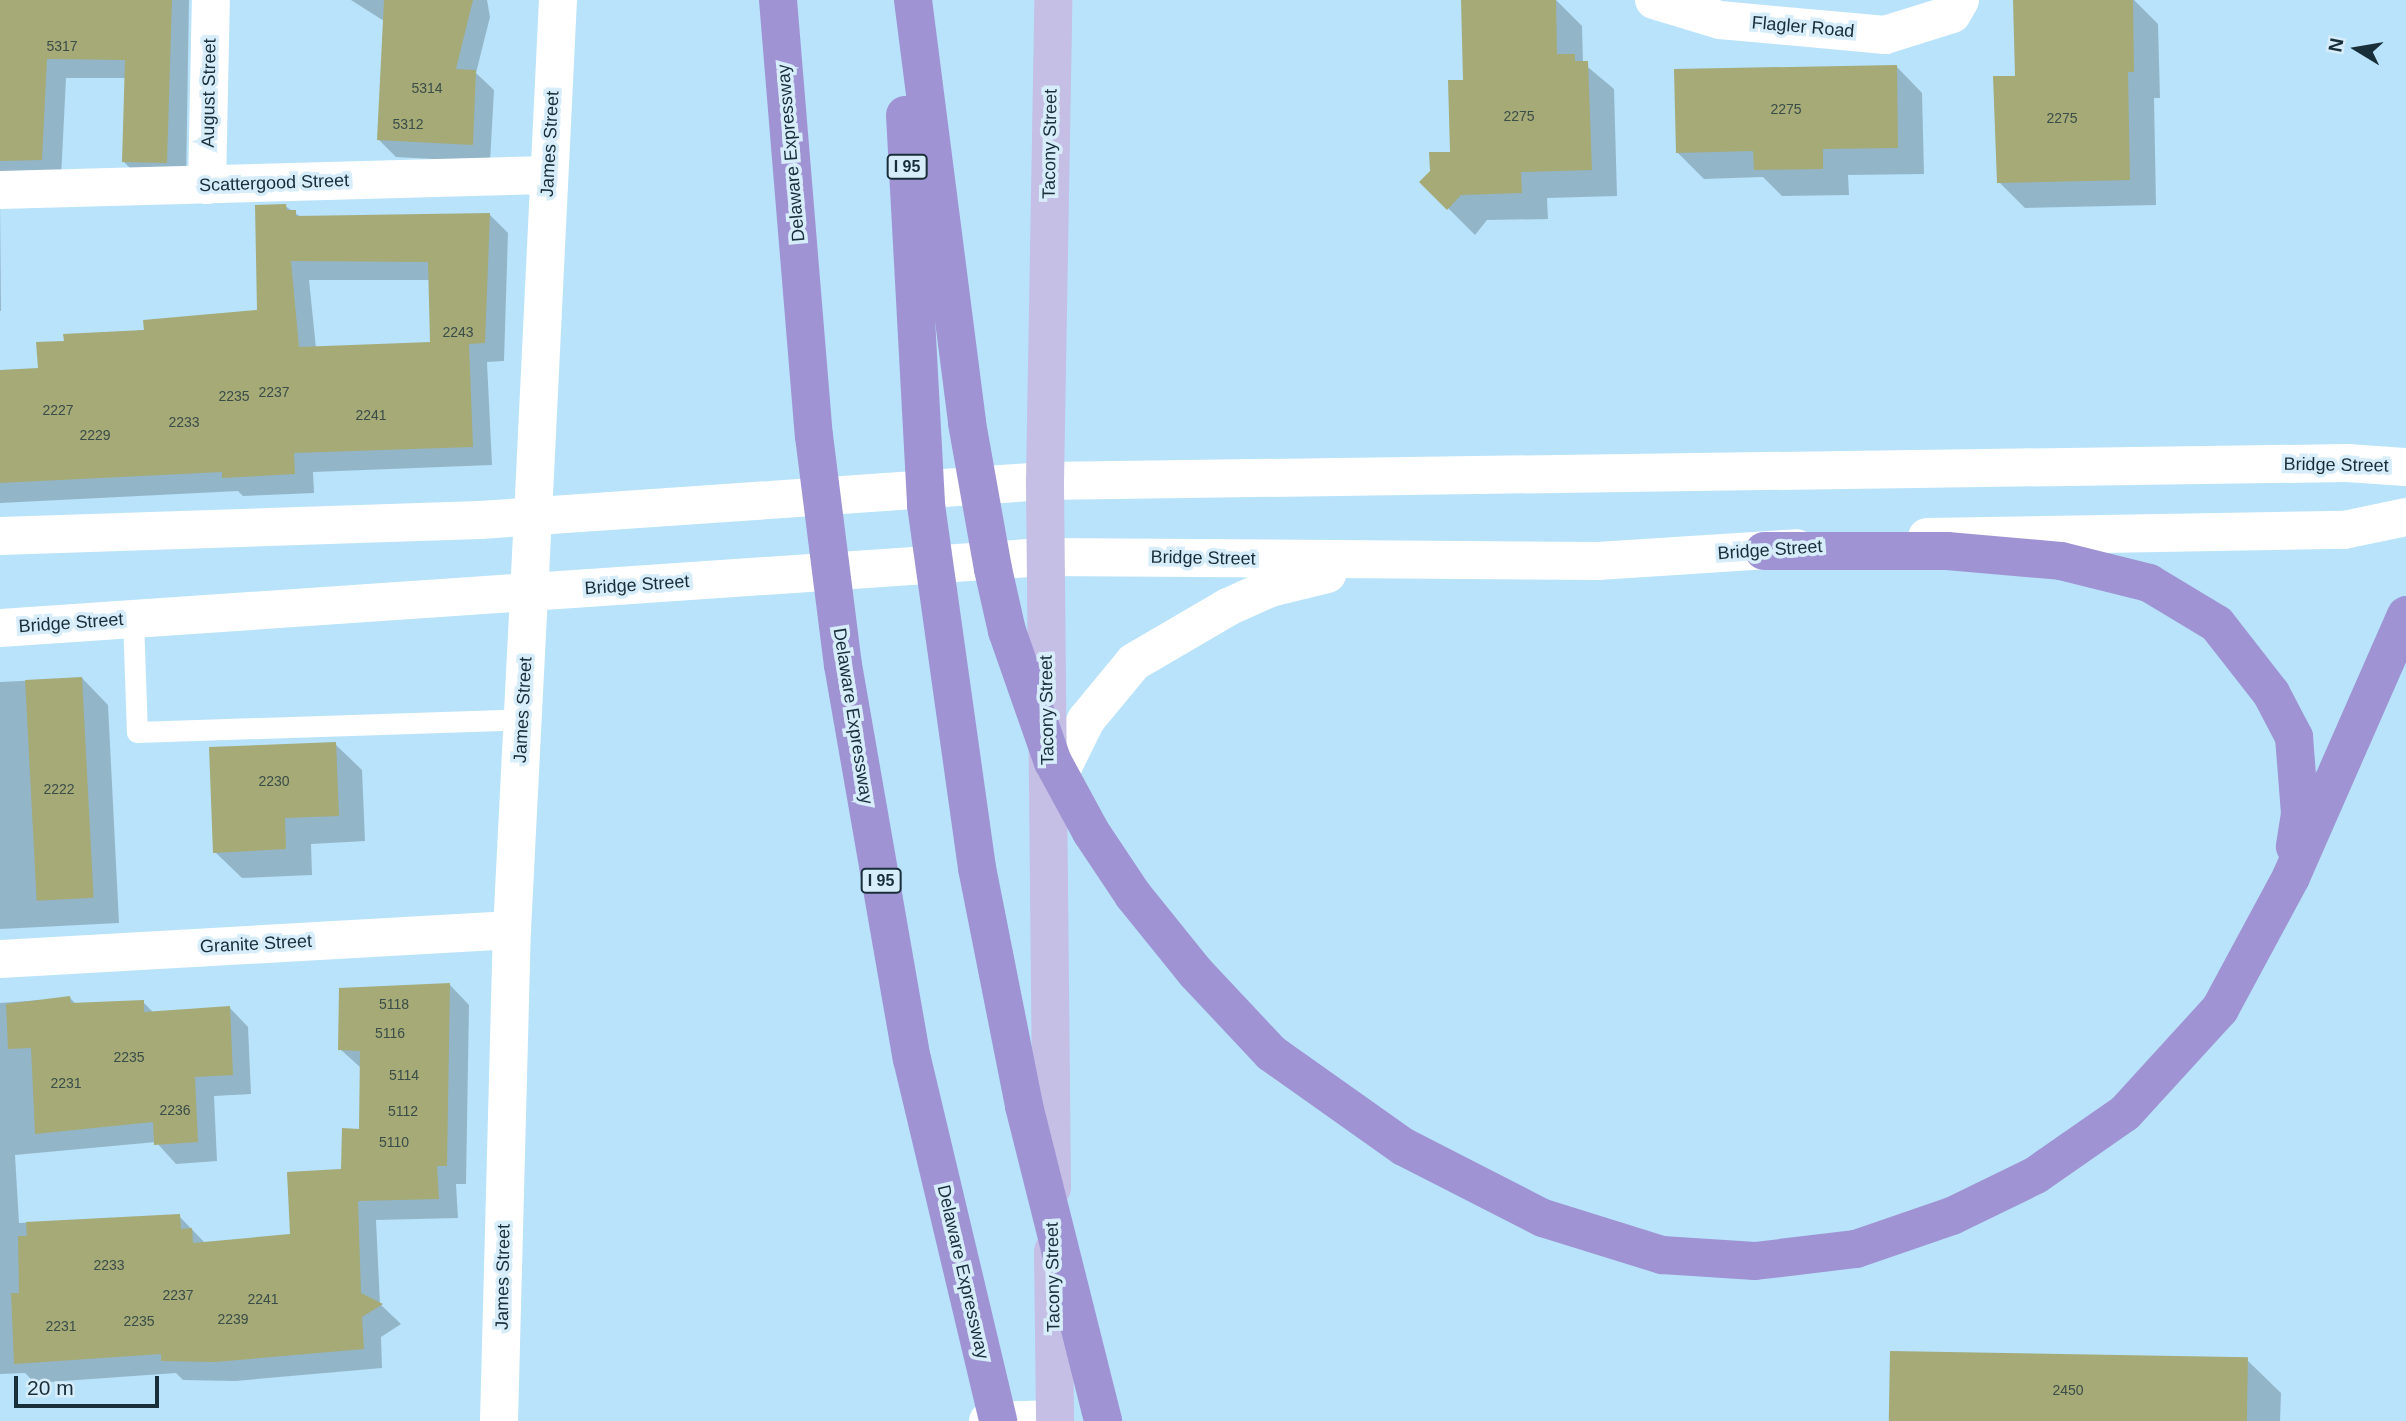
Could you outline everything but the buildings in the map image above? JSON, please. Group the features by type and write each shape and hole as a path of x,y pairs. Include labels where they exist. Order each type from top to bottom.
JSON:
{"highway":[{"name":"Delaware Expressway","path":"778,0 805,334 843,665 905,1018 998,1421"},
{"name":"I 95","path":"900,0 915,335 926,505 977,868 1024,1106 1103,1421"},
{"path":"913,0 953,313 993,569 1007,631 1045,739 1091,832 1133,895 1196,973 1271,1053 1404,1147 1543,1218 1662,1255 1755,1261 1856,1249 1952,1216 2036,1175 2124,1113 2220,1009 2291,877 2406,615"},
{"path":"1764,551 1947,551 2061,561 2149,583 2217,624 2271,693 2294,737 2300,814 2291,877"}],"main road":[{"name":"August Street","path":"208,185 211,0"},
{"name":"James Street","path":"499,1421 512,930 558,0"},
{"name":"Tacony Street","path":"1053,0 1045,557 1055,1420"},
{"name":"Flagler Road","path":"1654,0 1720,20 1885,34 1956,7"},
{"name":"Scattergood Street","path":"0,190 548,175"},
{"name":"Bridge Street","path":"0,536 533,516 1045,481 2347,463 2406,467"},
{"name":"Bridge Street","path":"0,628 1045,557 1598,561 1956,535 2344,530 2406,517"},
{"path":"1048,797 1094,709 1134,662 1158,646 1270,588 1413,560"},
{"name":"Granite Street","path":"0,959 512,930"},
{"path":"988,1421 1055,1420"}],"lane":[{"path":"133,619 137,732 522,719"}]}
